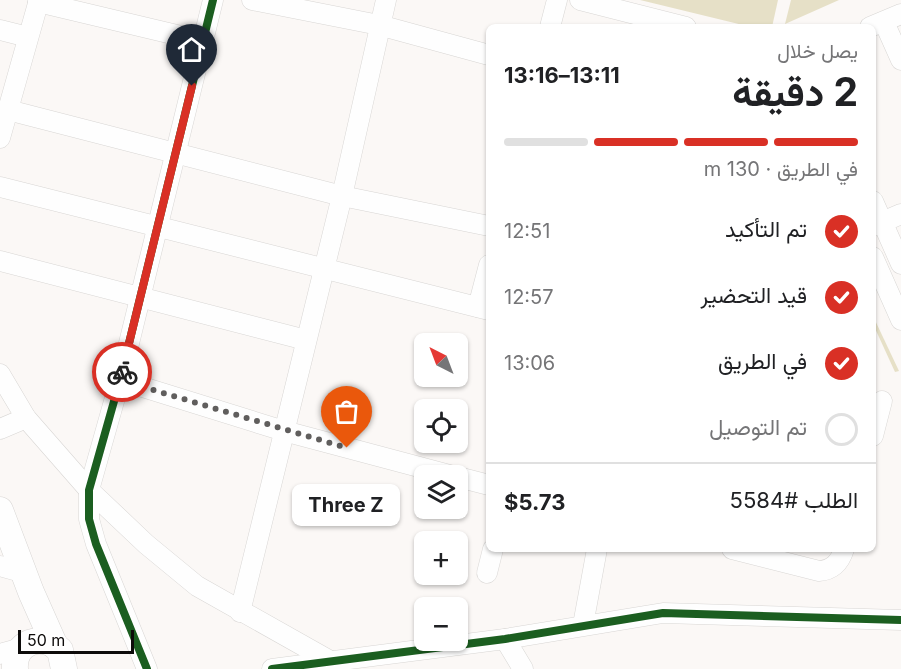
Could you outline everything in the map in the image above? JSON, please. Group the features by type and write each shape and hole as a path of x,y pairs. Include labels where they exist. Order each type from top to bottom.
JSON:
{"main road":[{"path":"0,510 28,582 63,660"},
{"path":"16,654 28,582"},
{"path":"16,654 36,640 63,660"}],"street":[{"path":"147,669 96,544 89,519 89,490 120,380 213,0"},
{"path":"252,0 379,26 486,54"},
{"path":"240,612 325,269 386,0"},
{"path":"551,24 556,0"},
{"path":"580,0 674,24"},
{"path":"0,138 38,1 202,41"},
{"path":"885,21 901,60"},
{"path":"0,30 28,37"},
{"path":"8,110 342,196 486,225"},
{"path":"0,187 483,309 486,287"},
{"path":"901,214 878,224 901,264"},
{"path":"0,261 306,340"},
{"path":"876,264 901,320"},
{"path":"0,374 26,418 89,490 146,544 197,586 332,662"},
{"path":"120,380 284,431 414,466"},
{"path":"876,427 885,401"},
{"path":"0,429 26,418"},
{"path":"468,480 486,484"},
{"path":"487,573 492,552"},
{"path":"583,625 596,552"},
{"path":"744,552 819,571 838,563 843,552"},
{"path":"0,566 28,582"},
{"path":"272,669 332,662 356,665 635,615 694,612 901,620"},
{"path":"505,639 523,669"}],"shaded area":[{"path":"640,0 778,0 773,24 739,24"},
{"path":"791,0 839,0 785,24"},
{"path":"876,322 899,371 895,372 876,331"}],"cycle path":[{"path":"147,669 96,544 89,519 89,490 120,380 213,0"},
{"path":"272,669 505,639 663,613 901,620"}],"way so far":[{"path":"122,372 120,380 347,448"}],"place":[{"name":"Three Z","path":"347,448"}],"route":[{"path":"122,372 192,86"}]}
